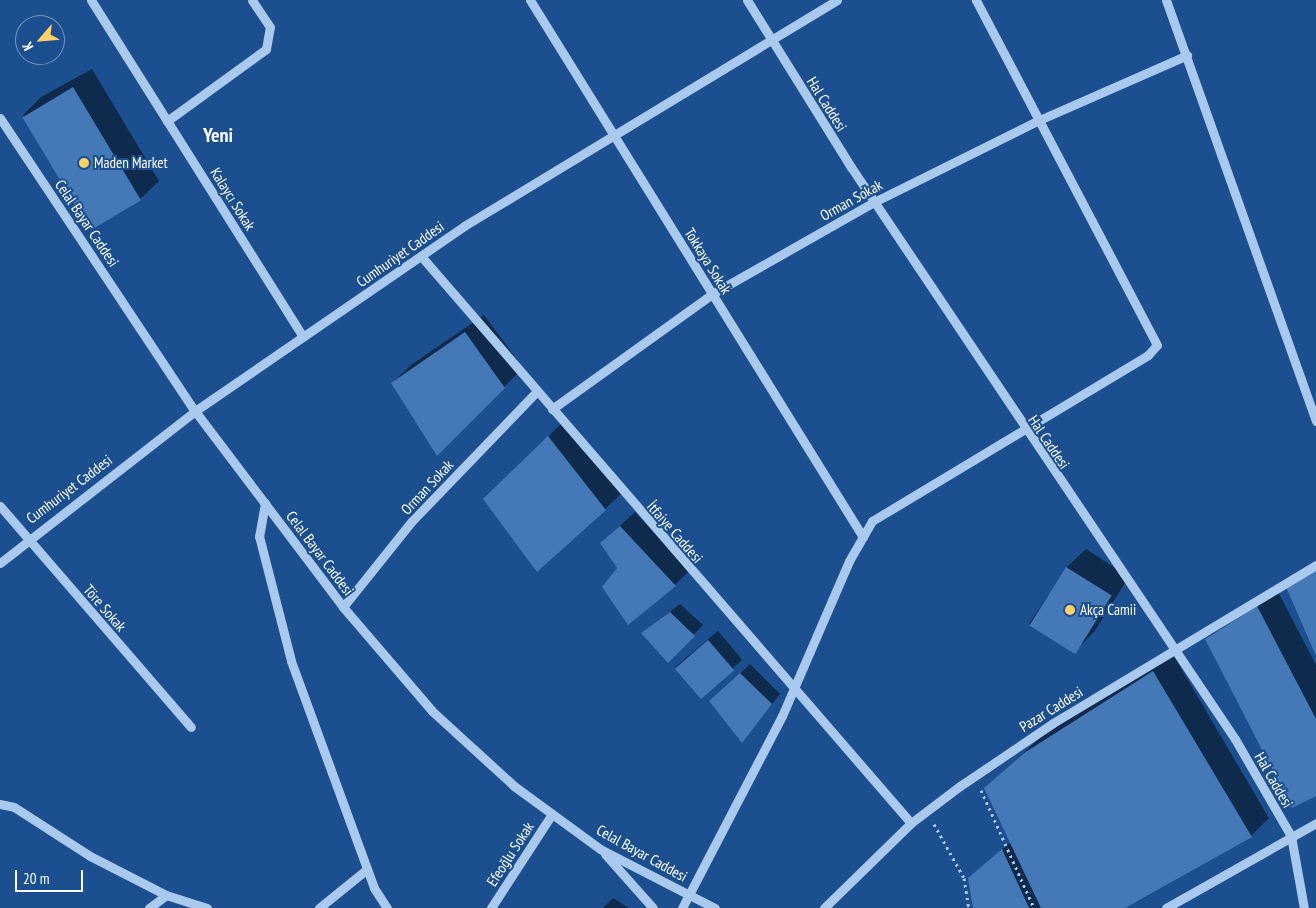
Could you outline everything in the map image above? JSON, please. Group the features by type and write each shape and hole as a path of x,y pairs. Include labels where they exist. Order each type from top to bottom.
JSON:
{"street":[{"name":"Kalaycı Sokak","path":"91,0 303,337"},
{"path":"167,121 266,49 270,28 252,0"},
{"name":"Tokkaya Sokak","path":"530,0 863,537"},
{"name":"Hal Caddesi","path":"747,0 874,202 1022,427 1235,739 1291,836 1304,908"},
{"name":"Cumhuriyet Caddesi","path":"0,562 26,539 196,411 421,256 614,135 837,0"},
{"path":"682,908 793,691 872,521 1022,427 1148,355 1157,345 1037,121 976,0"},
{"path":"1166,0 1316,421"},
{"name":"Orman Sokak","path":"552,409 712,294 874,202 1037,121 1187,55"},
{"name":"Celal Bayar Caddesi","path":"0,118 196,411 343,607 432,712 514,786 600,849 715,908"},
{"name":"İtfaiye Caddesi","path":"421,256 793,691 911,823"},
{"name":"Orman Sokak","path":"343,607 412,521 537,391"},
{"path":"265,503 259,536 291,661 367,869 388,908"},
{"name":"Töre Sokak","path":"0,506 26,539 191,727"},
{"name":"Pazar Caddesi","path":"824,908 911,823 974,777 1053,723 1175,652 1316,565"},
{"path":"0,804 14,807 90,856 166,895 207,908"},
{"name":"Efeoğlu Sokak","path":"491,908 552,814"},
{"path":"1166,908 1316,823"},
{"path":"600,849 653,908"},
{"path":"319,908 367,869"},
{"path":"149,908 166,895"}],"path":[{"path":"974,777 1034,908"},
{"path":"926,811 964,878 969,908"}],"building":[{"name":"Maden Market","path":"73,87 141,200 90,231 22,117"},
{"path":"465,332 505,388 437,456 391,383"},
{"path":"548,436 606,510 537,572 483,499"},
{"path":"620,526 676,586 628,625 602,587 617,568 600,543"},
{"name":"Akça Camii","path":"1066,567 1112,596 1075,654 1029,626"},
{"path":"1316,569 1316,656 1286,587"},
{"path":"1257,606 1316,719 1316,796 1292,808 1205,639"},
{"path":"670,612 695,636 668,663 641,633"},
{"path":"708,640 734,670 701,699 675,669"},
{"path":"1153,671 1252,837 1125,908 1041,908 984,788 1024,753"},
{"path":"740,673 772,704 742,743 709,701"},
{"path":"1002,849 1029,908 973,908 968,878"}],"place":[{"name":"Maden Market","path":"84,163"},
{"name":"Akça Camii","path":"1070,610"}],"district":[{"name":"Yeni","path":"218,135"}]}
